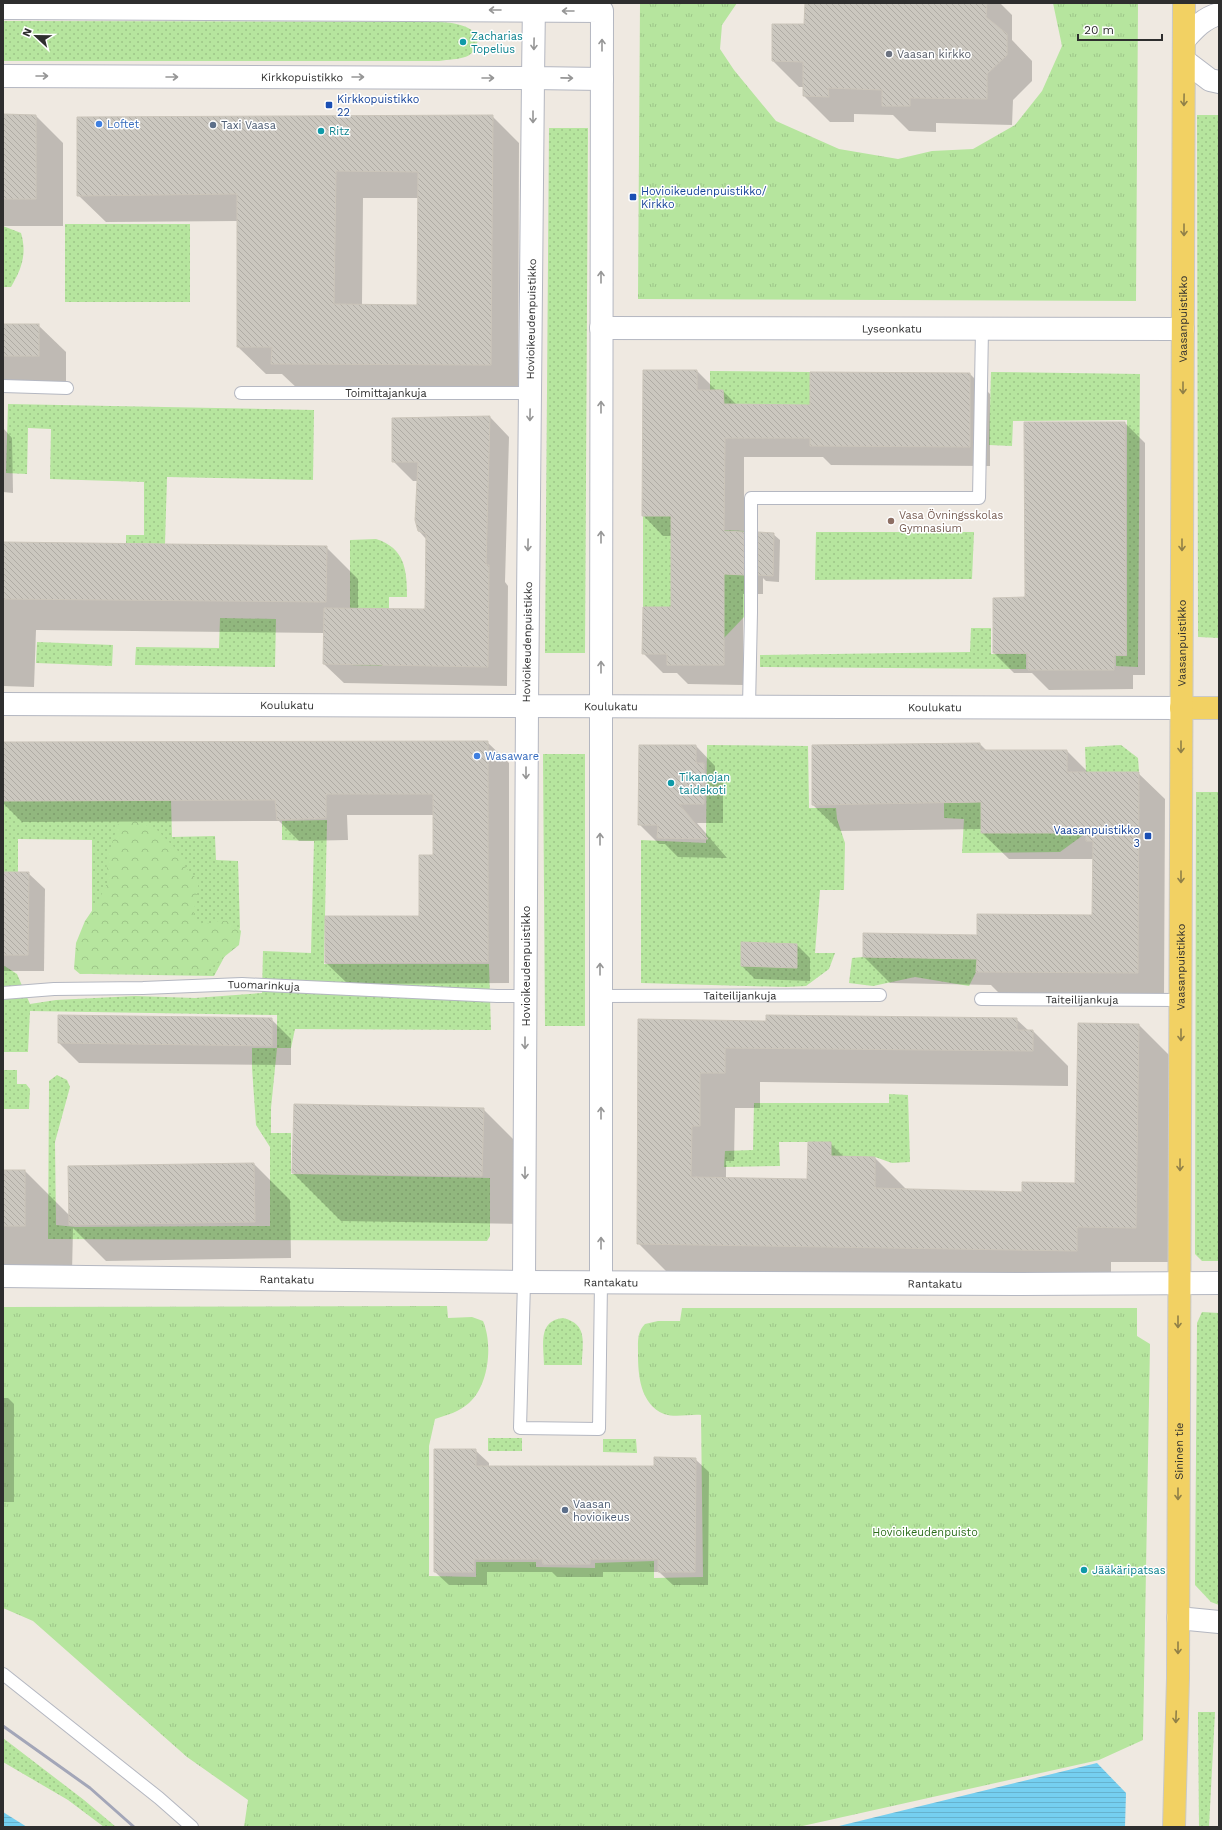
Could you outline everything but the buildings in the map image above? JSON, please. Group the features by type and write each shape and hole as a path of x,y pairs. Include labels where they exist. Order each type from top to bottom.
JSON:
{"main road":[{"name":"Vaasanpuistikko","path":"1178,1284 1182,1000 1181,708 1185,61 1184,3"},
{"name":"Koulukatu","path":"1181,708 1219,708"},
{"name":"Sininen tie","path":"1174,1827 1178,1618 1178,1284"}],"street":[{"name":"Hovioikeudenpuistikko","path":"524,1282 526,706 534,7"},
{"path":"3,8 602,7 600,996 601,1282"},
{"path":"1185,39 1196,26 1209,16 1219,14"},
{"path":"1185,61 1210,80 1219,82"},
{"name":"Kirkkopuistikko","path":"3,76 602,79"},
{"name":"Lyseonkatu","path":"601,328 1183,329"},
{"name":"Koulukatu","path":"3,704 1181,708"},
{"name":"Rantakatu","path":"3,1276 524,1282 1219,1283"},
{"path":"1178,1618 1219,1622"}],"lane":[{"path":"749,706 751,498 979,498 982,329"},
{"path":"3,386 67,388"},
{"name":"Toimittajankuja","path":"241,393 530,393"},
{"name":"Tuomarinkuja","path":"3,993 242,984 525,996"},
{"name":"Taiteilijankuja","path":"600,996 880,995"},
{"name":"Taiteilijankuja","path":"982,999 1182,1000"},
{"path":"524,1282 520,1428 599,1429 601,1282"},
{"path":"3,1674 159,1798 192,1827"}],"green space":[{"path":"640,3 737,3 722,25 720,49 734,70 776,121 839,149 898,159 932,151 973,149 1015,125 1042,91 1062,46 1053,3 1138,3 1136,301 638,299"},
{"path":"3,21 442,22 466,27 478,35 475,50 471,54 466,57 439,61 3,61"},
{"path":"1197,115 1219,115 1219,638 1198,637"},
{"path":"549,128 588,128 585,653 545,653"},
{"path":"65,224 190,224 190,302 65,302"},
{"path":"3,226 21,233 24,248 21,267 11,287 3,287"},
{"path":"710,371 810,372 810,405 724,404 723,390 710,390"},
{"path":"991,372 1140,374 1138,667 1116,666 1116,656 1127,656 1127,420 1013,421 1012,446 989,445"},
{"path":"8,404 314,410 313,480 167,477 165,544 126,543 126,535 144,535 144,482 50,479 51,429 28,428 27,474 6,473"},
{"path":"643,516 671,516 671,607 643,607"},
{"path":"724,530 745,531 744,617 724,638"},
{"path":"816,532 974,532 972,579 815,580"},
{"path":"376,539 386,543 399,554 405,569 407,597 389,597 389,609 368,609 382,641 382,666 350,665 350,540"},
{"path":"220,618 276,619 275,667 135,665 136,647 219,648"},
{"path":"971,628 991,628 991,654 1026,654 1026,669 760,667 760,655 970,652"},
{"path":"37,642 113,645 112,666 36,663"},
{"path":"707,745 808,746 809,808 836,808 837,819 845,843 844,890 820,890 815,953 835,953 829,969 806,986 786,987 641,983 641,840 706,843"},
{"path":"1121,745 1138,758 1139,772 1086,772 1085,747"},
{"path":"543,754 585,754 585,1026 545,1026"},
{"path":"1196,792 1219,792 1219,1261 1202,1261 1195,1254"},
{"path":"171,800 172,837 215,836 216,860 238,861 240,928 214,976 92,974 92,840 18,839 18,872 3,872 3,801"},
{"path":"981,802 982,833 1086,833 1060,852 962,853 964,819 944,818 944,803"},
{"path":"131,819 156,829 181,854 185,867 199,881 193,917 203,925 219,921 228,921 241,931 239,945 204,973 80,974 74,969 76,943 85,921 98,902 109,879 106,862 119,821"},
{"path":"327,820 324,964 489,964 491,1030 295,1029 291,1048 277,1048 277,1015 30,1011 28,1052 3,1052 3,965 17,974 30,1004 56,1000 135,996 195,998 262,993 263,951 311,953 314,841 282,840 282,821"},
{"path":"852,958 977,959 976,972 969,986 915,977 873,986 849,983"},
{"path":"252,1048 277,1048 271,1108 271,1133 291,1133 291,1174 490,1178 490,1236 487,1241 48,1239 49,1081 57,1075 67,1080 70,1087 55,1142 56,1225 75,1227 270,1226 270,1147 256,1125"},
{"path":"3,1070 17,1070 17,1084 26,1084 30,1089 29,1109 3,1109"},
{"path":"889,1094 908,1095 910,1162 892,1163 875,1157 831,1156 830,1142 779,1142 780,1166 724,1167 725,1151 753,1150 754,1103 889,1103"},
{"name":"Hovioikeudenpuisto","path":"447,1306 448,1318 472,1317 483,1321 488,1341 488,1353 485,1376 476,1396 461,1409 435,1419 429,1446 429,1576 476,1577 476,1562 536,1562 536,1567 595,1568 595,1563 654,1561 654,1578 703,1577 701,1415 673,1416 664,1414 656,1409 645,1396 640,1379 638,1341 639,1334 645,1324 658,1321 680,1321 682,1308 1137,1308 1137,1336 1150,1344 1143,1740 1099,1760 798,1827 244,1827 248,1800 187,1757 33,1621 3,1608 3,1307"},
{"path":"1202,1312 1219,1313 1219,1605 1211,1602 1195,1585 1197,1323"},
{"path":"563,1318 577,1325 580,1330 583,1342 582,1365 544,1365 543,1342 546,1329 549,1324 555,1320"},
{"path":"488,1438 522,1438 522,1451 488,1451"},
{"path":"603,1439 636,1439 637,1453 603,1452"},
{"path":"1198,1712 1215,1712 1209,1827 1199,1827"},
{"path":"3,1738 84,1800 116,1827 104,1827 68,1800 3,1762"}],"water":[{"path":"1097,1763 1126,1793 1125,1827 835,1827"},
{"path":"3,1812 27,1827 3,1827"}],"railway":[{"path":"3,1726 90,1788 134,1827"}],"place":[{"name":"Zacharias Topelius","path":"463,42"},
{"name":"Vaasan kirkko","path":"889,54"},
{"name":"Kirkkopuistikko 22","path":"329,105"},
{"name":"Loftet","path":"99,124"},
{"name":"Taxi Vaasa","path":"213,125"},
{"name":"Ritz","path":"321,131"},
{"name":"Hovioikeudenpuistikko/ Kirkko","path":"633,197"},
{"name":"Vasa Övningsskolas Gymnasium","path":"891,521"},
{"name":"Wasaware","path":"477,756"},
{"name":"Tikanojan taidekoti","path":"671,783"},
{"name":"Vaasanpuistikko 3","path":"1148,836"},
{"name":"Vaasan hovioikeus","path":"565,1510"},
{"name":"Jääkäripatsas","path":"1084,1570"}]}
